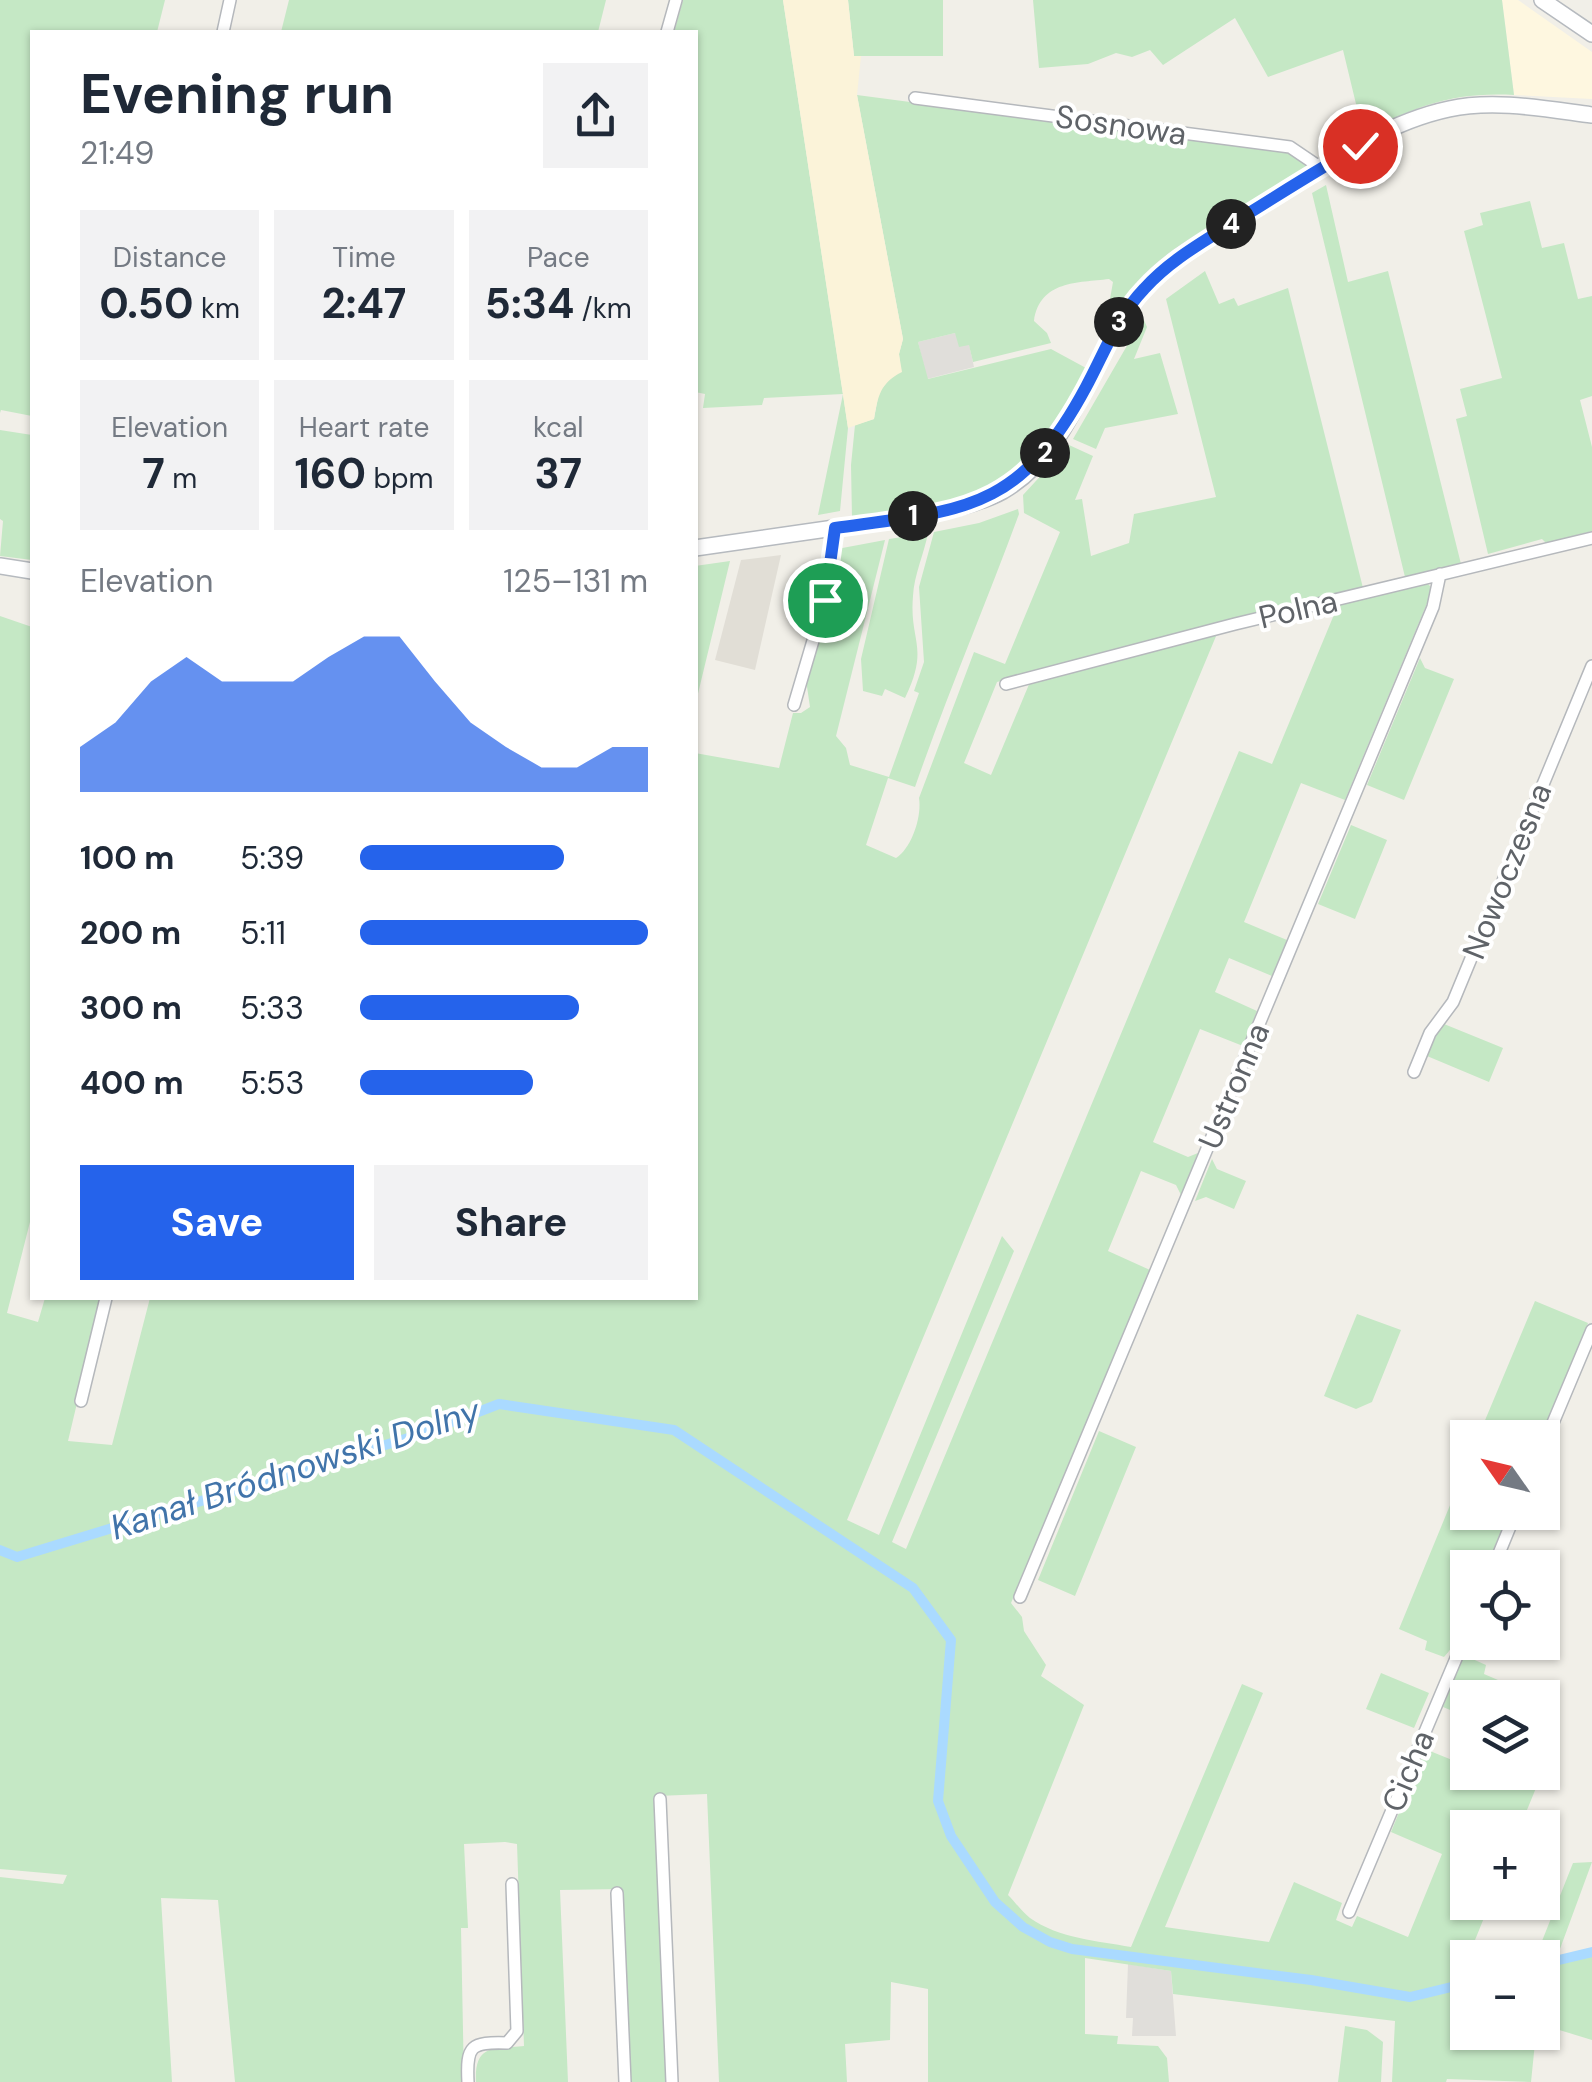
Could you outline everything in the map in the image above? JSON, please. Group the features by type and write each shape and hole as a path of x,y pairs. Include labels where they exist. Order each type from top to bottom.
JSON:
{"main road":[{"path":"1542,0 1592,34"},
{"path":"698,548 931,514 1002,491 1028,472 1050,447 1120,319 1171,262 1392,128 1453,108 1487,105 1592,115"},
{"path":"0,566 30,570"}],"street":[{"path":"222,30 230,0"},
{"path":"668,30 676,0"},
{"name":"Sosnowa","path":"915,98 1290,147 1321,168"},
{"path":"794,705 825,600 835,528"},
{"name":"Polna","path":"1006,684 1592,538"},
{"name":"Ustronna","path":"1020,1596 1433,607 1440,574"},
{"name":"Nowoczesna","path":"1414,1072 1430,1033 1453,1002 1592,666"},
{"path":"81,1401 106,1300"},
{"path":"1554,1420 1592,1330"},
{"name":"Cicha","path":"1349,1912 1455,1660"},
{"path":"660,1799 672,2082"},
{"path":"468,2082 468,2057 472,2049 480,2042 506,2043 518,2029 512,1884"},
{"path":"617,1894 626,2082"}],"shaded area":[{"path":"1502,0 1518,0 1592,52 1592,99 1514,95"},
{"path":"955,333 969,344 974,367 927,379 918,342"},
{"path":"781,555 755,670 715,660 741,560"},
{"path":"1128,1964 1171,1971 1176,2036 1132,2036 1133,2018 1126,2018"}],"green space":[{"path":"0,0 165,0 158,30 30,30 30,416 1,410 0,413"},
{"path":"289,0 606,0 598,30 282,30"},
{"path":"683,0 783,0 843,394 764,398 762,405 703,408 705,394 698,393 698,30 675,30"},
{"path":"848,0 943,0 943,56 854,56"},
{"path":"1033,0 1502,0 1514,95 1471,96 1436,103 1363,133 1343,50 1268,77 1235,18 1163,65 1150,50 1132,57 1116,53 1088,64 1039,68"},
{"path":"857,95 1291,152 1310,167 1162,259 1118,308 1110,299 1113,282 1109,279 1073,283 1052,291 1038,308 1034,321 1051,343 973,362 969,345 959,347 955,333 918,342 928,379 1051,349 1086,368 1045,440 1010,475 956,499 852,518 855,425 874,419 879,392 900,366 903,339"},
{"path":"1326,185 1348,282 1388,271 1461,564 1405,577 1312,193"},
{"path":"1530,201 1542,248 1564,243 1578,299 1592,296 1592,396 1580,400 1592,447 1592,531 1488,554 1456,419 1467,416 1460,389 1502,378 1464,231 1483,225 1480,213"},
{"path":"1205,271 1219,304 1234,298 1238,306 1288,288 1363,588 997,682 964,763 991,775 1030,682 1219,629 847,1520 879,1535 1002,1236 1014,1251 892,1542 906,1549 1239,751 1272,764 1338,605 1428,584 1433,589 1345,800 1301,783 1244,922 1287,940 1272,976 1229,958 1215,992 1257,1011 1243,1046 1200,1029 1153,1142 1188,1157 1198,1153 1181,1195 1176,1185 1141,1171 1108,1251 1150,1270 1011,1603 1046,1665 1041,1676 1084,1705 1008,1895 1041,1925 1079,1938 1131,1947 1242,1684 1263,1693 1165,1927 1269,1942 1294,1882 1342,1903 1336,1920 1352,1927 1357,1916 1408,1937 1442,1854 1391,1832 1425,1749 1450,1759 1450,1790 1535,1790 1527,1810 1450,1810 1450,1920 1483,1920 1475,1940 1450,1940 1450,2050 1534,2050 1531,2082 1392,2082 1395,2021 1173,1994 1171,1971 1085,1958 1085,2034 1118,2036 1117,2044 1158,2046 1167,2058 1169,2082 928,2082 928,1989 891,1982 890,2040 845,2044 847,2082 719,2082 707,1794 657,1796 667,2082 630,2082 621,1889 560,1890 568,2082 476,2082 479,2060 488,2050 524,2046 517,1844 505,1842 464,1844 468,1928 461,1928 464,2082 235,2082 218,1900 161,1898 172,2082 0,2082 0,1877 63,1884 67,1875 0,1869 0,616 30,626 30,1222 7,1313 38,1322 44,1300 102,1300 68,1441 112,1445 149,1300 698,1300 698,754 779,768 793,713 810,707 806,680 837,549 885,540 836,736 846,748 850,765 889,777 919,693 914,691 924,662 919,587 934,532 979,523 1018,509 915,787 888,778 866,845 896,858 915,831 919,798 974,652 1005,664 1060,532 1024,513 1023,495 1069,445 1093,456 1075,500 1082,499 1091,556 1129,543 1134,514 1216,497 1166,299"},
{"path":"1143,318 1147,327 1134,359 1160,353 1178,414 1105,428 1096,449 1073,439"},
{"path":"843,394 848,428 840,511 818,515"},
{"path":"0,430 30,435 30,560 0,556"},
{"path":"928,533 914,588 917,655 912,681 905,698 885,689 882,696 863,691 861,659 889,539"},
{"path":"730,561 698,694 698,566"},
{"path":"1420,658 1425,668 1454,679 1404,800 1367,785"},
{"path":"1351,825 1387,840 1355,919 1318,904"},
{"path":"1444,1024 1503,1048 1489,1082 1427,1056"},
{"path":"1212,1159 1217,1169 1246,1181 1234,1209 1206,1197 1195,1201"},
{"path":"1535,1301 1588,1323 1548,1420 1485,1420"},
{"path":"1357,1314 1401,1330 1372,1402 1356,1409 1324,1396"},
{"path":"1099,1431 1136,1447 1075,1596 1038,1580"},
{"path":"1450,1505 1450,1530 1502,1530 1493,1550 1450,1550 1450,1650 1444,1657 1425,1650 1427,1641 1399,1629"},
{"path":"1462,1660 1475,1660 1486,1665 1484,1674 1498,1680 1454,1680"},
{"path":"1381,1673 1429,1693 1414,1728 1366,1709"},
{"path":"1450,1690 1450,1710 1443,1707"},
{"path":"1592,1862 1560,1949 1560,1940 1542,1940 1550,1920 1560,1920 1560,1896 1573,1863"},
{"path":"1592,1948 1592,2040 1560,2030 1560,1956"},
{"path":"1345,2026 1367,2030 1383,2042 1381,2082 1338,2082"}],"sand":[{"path":"783,0 848,0 854,56 861,56 857,95 903,339 899,354 902,372 881,391 874,419 848,428"}],"waterway":[{"name":"Kanał Bródnowski Dolny","path":"0,1550 17,1557 418,1435 499,1404 674,1430 913,1588 951,1640 938,1801 951,1836 995,1902 1023,1927 1072,1949 1410,1997 1450,1987"},
{"name":"Kanał Bródnowski Dolny","path":"1560,1960 1592,1952"}],"route":[{"path":"825,600 835,528 931,514 1002,491 1028,472 1050,447 1120,319 1171,262 1360,146"}]}
